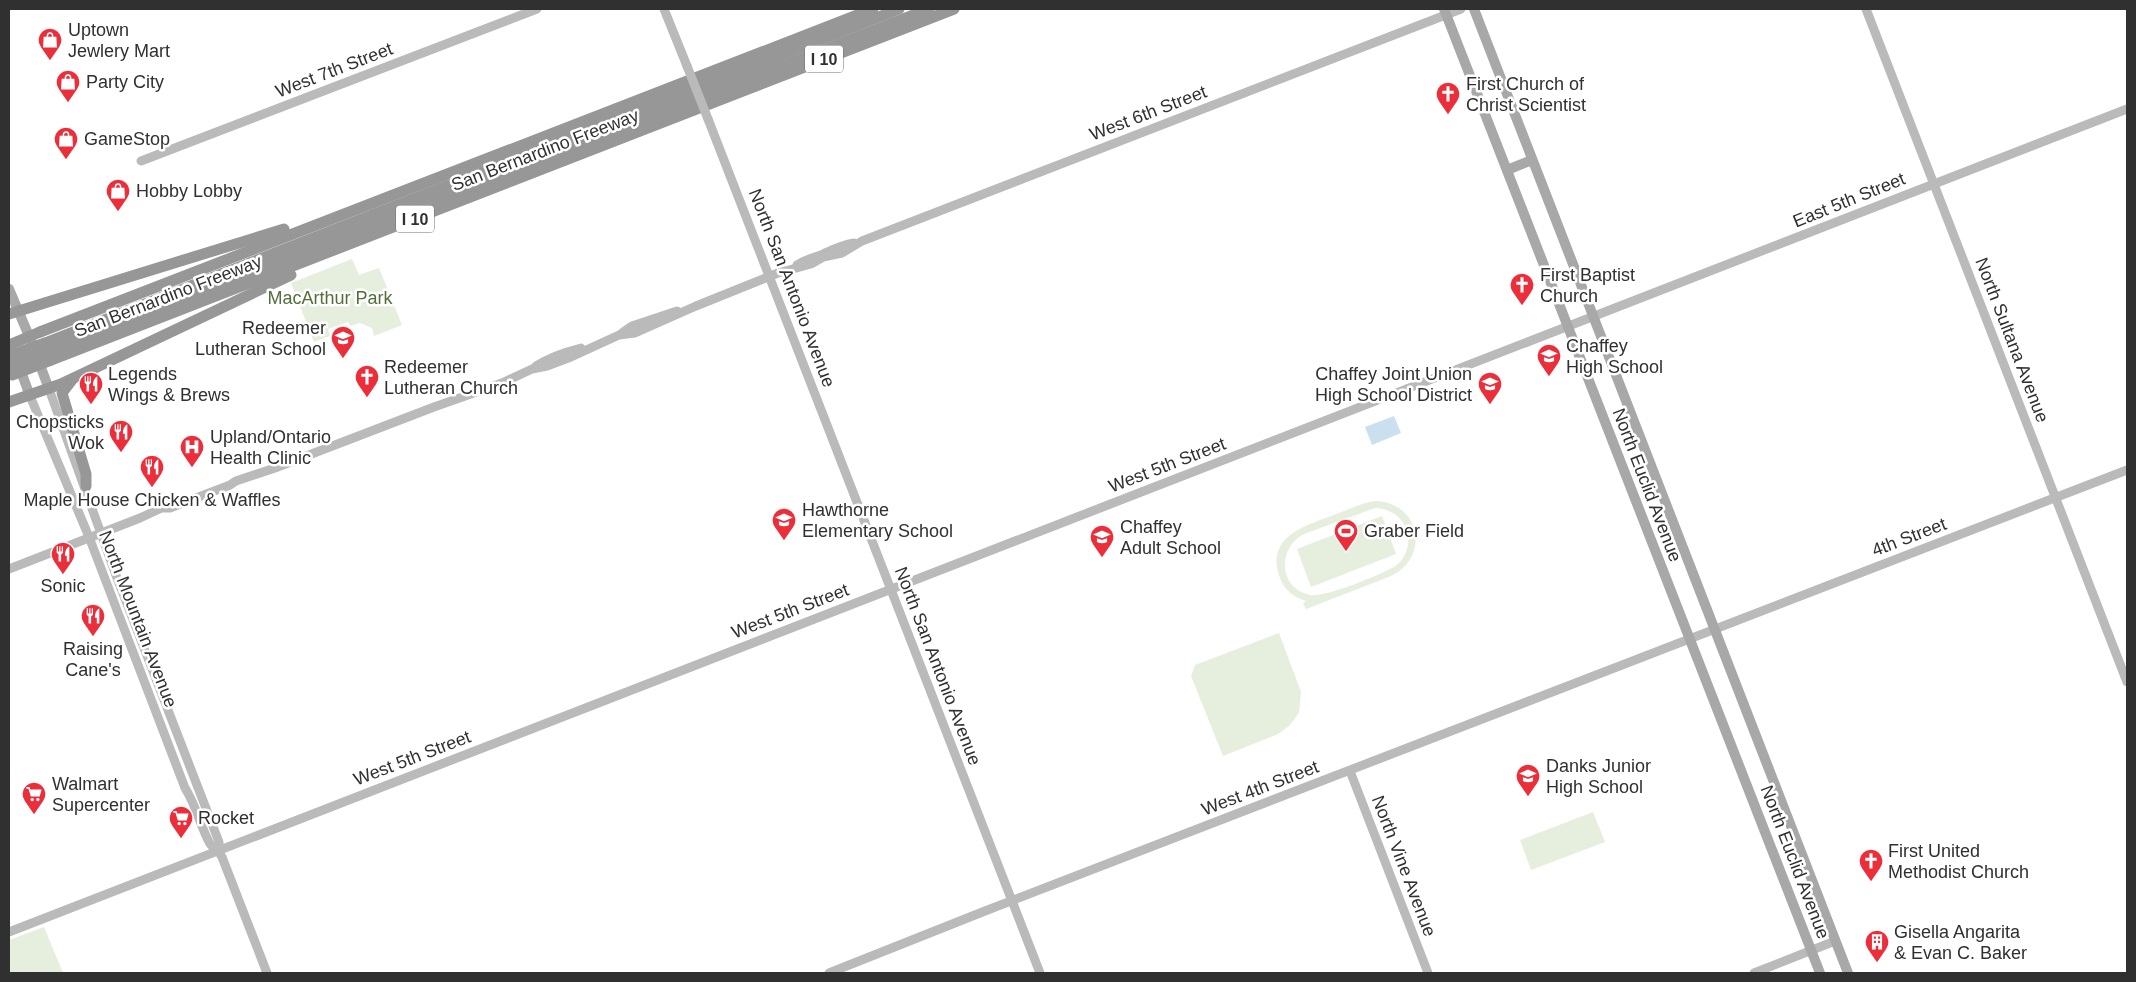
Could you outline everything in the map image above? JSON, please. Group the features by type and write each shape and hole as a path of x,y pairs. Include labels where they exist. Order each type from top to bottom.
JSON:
{"highway":[{"name":"San Bernardino Freeway","path":"10,372 46,346 228,258 873,9"},
{"path":"46,346 296,243 899,9"},
{"path":"9,356 46,346 276,262 929,9"},
{"name":"San Bernardino Freeway","path":"9,343 46,346 137,326 361,241 954,9"},
{"path":"14,312 271,234 371,197 395,194"},
{"path":"9,402 49,389 297,272 349,252 361,241"},
{"path":"228,258 296,243"},
{"path":"137,326 276,262"},
{"path":"75,377 62,393 86,474 86,486"}],"main road":[{"name":"North Euclid Avenue","path":"1474,9 1848,973"},
{"name":"North Euclid Avenue","path":"1445,12 1820,973"},
{"path":"1507,170 1532,160"},
{"path":"9,289 14,312 49,389"},
{"path":"9,343 30,396"}],"street":[{"name":"West 7th Street","path":"141,161 537,9"},
{"name":"North San Antonio Avenue","path":"664,9 1040,973"},
{"name":"West 6th Street","path":"9,569 101,532 164,508 170,508 236,481 434,407 489,382 521,374 571,357 619,335 632,326 661,315 696,306 793,268 811,264 823,257 842,253 862,241 1445,12 1461,9"},
{"name":"North Sultana Avenue","path":"1866,9 2127,682"},
{"name":"East 5th Street","path":"1582,321 2127,110"},
{"name":"West 5th Street","path":"9,932 1582,321"},
{"name":"North Mountain Avenue","path":"49,389 156,679 219,842 218,851"},
{"name":"North Mountain Avenue","path":"30,396 89,537 185,788 194,802 210,844 218,851 267,973"},
{"name":"4th Street","path":"1702,634 2127,470"},
{"name":"West 4th Street","path":"829,973 1702,634"},
{"path":"156,679 150,697 164,700"},
{"name":"North Vine Avenue","path":"1350,771 1428,973"},
{"path":"1754,973 1835,941"}],"green space":[{"name":"MacArthur Park","path":"352,259 359,275 379,268 402,325 374,336 372,328 360,323 350,326 348,322 328,329 330,336 314,342 291,283"},
{"path":"1370,502 1390,504 1402,510 1410,520 1415,532 1412,556 1404,567 1391,576 1306,609 1303,603 1306,601 1289,592 1283,584 1277,562 1278,551 1292,534 1301,528","holes":["1375,508 1395,514 1402,521 1408,538 1408,547 1397,565 1354,584 1317,595 1310,595 1299,591 1291,584 1285,567 1289,548 1295,540 1304,534"]},
{"name":"Graber Field","path":"1382,516 1396,554 1311,587 1297,549"},
{"path":"1279,633 1301,692 1299,713 1289,726 1278,734 1223,756 1191,676 1195,665"},
{"path":"1593,812 1605,842 1531,870 1520,840"},
{"path":"44,927 63,973 9,973 9,940"}],"water":[{"path":"1394,416 1401,433 1372,445 1365,427"}],"place":[{"name":"Uptown Jewlery Mart","path":"50,61"},
{"name":"Party City","path":"68,103"},
{"name":"First Church of Christ Scientist","path":"1448,115"},
{"name":"GameStop","path":"66,160"},
{"name":"Hobby Lobby","path":"118,212"},
{"name":"First Baptist Church","path":"1522,306"},
{"name":"Redeemer Lutheran School","path":"343,359"},
{"name":"Chaffey High School","path":"1549,377"},
{"name":"Redeemer Lutheran Church","path":"367,398"},
{"name":"Legends Wings & Brews","path":"91,405"},
{"name":"Chaffey Joint Union High School District","path":"1490,405"},
{"name":"Chopsticks Wok","path":"121,453"},
{"name":"Upland/Ontario Health Clinic","path":"192,468"},
{"name":"Maple House Chicken & Waffles","path":"152,488"},
{"name":"Hawthorne Elementary School","path":"784,541"},
{"name":"Graber Field","path":"1346,552"},
{"name":"Chaffey Adult School","path":"1102,558"},
{"name":"Sonic","path":"63,575"},
{"name":"Raising Cane's","path":"93,637"},
{"name":"Danks Junior High School","path":"1528,797"},
{"name":"Walmart Supercenter","path":"34,815"},
{"name":"Rocket","path":"181,839"},
{"name":"First United Methodist Church","path":"1871,882"},
{"name":"Gisella Angarita & Evan C. Baker","path":"1877,963"}]}
